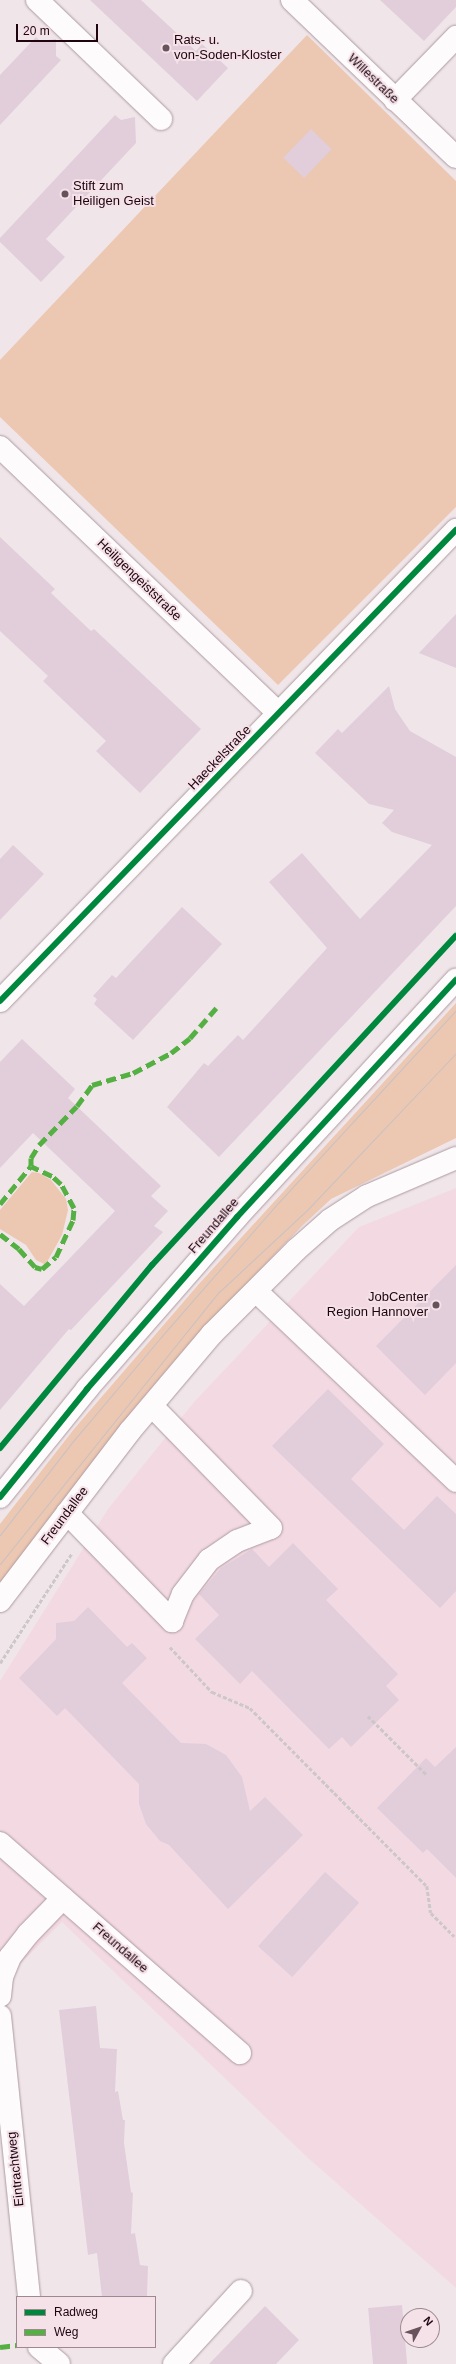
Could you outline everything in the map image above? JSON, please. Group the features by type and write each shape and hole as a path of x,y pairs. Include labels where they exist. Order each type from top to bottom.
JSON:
{"street":[{"path":"37,0 160,119"},
{"name":"Willestraße","path":"292,0 456,157"},
{"path":"395,100 456,37"},
{"name":"Heiligengeiststraße","path":"0,447 278,713"},
{"name":"Haeckelstraße","path":"0,1001 456,530"},
{"name":"Freundallee","path":"0,1497 87,1389 237,1216 456,980"},
{"name":"Freundallee","path":"0,1601 67,1513 152,1406 212,1334 256,1291 330,1220 367,1196 456,1158"},
{"path":"256,1291 456,1482"},
{"path":"67,1513 172,1621 188,1584 209,1560 237,1541 271,1528 152,1406"},
{"name":"Freundallee","path":"0,1843 240,2053"},
{"path":"0,1996 2,1977 10,1957 28,1934 63,1898"},
{"name":"Eintrachtweg","path":"0,2016 29,2296"},
{"path":"174,2364 241,2291"},
{"path":"40,2348 59,2364"}],"path":[{"path":"0,1663 86,1532"},
{"path":"172,1621 168,1644 212,1692 250,1708 427,1886 431,1913 454,1936"},
{"path":"368,1716 427,1775"}],"shaded area":[{"path":"307,35 456,181 456,507 278,685 0,417 0,360"},
{"path":"456,1003 456,1138 331,1199 302,1226 187,1346 133,1410 0,1583 0,1524 74,1429 198,1285"},
{"path":"32,1172 39,1173 51,1180 66,1199 68,1210 62,1235 47,1262 44,1264 36,1260 26,1245 0,1229 0,1210"},
{"path":"456,1188 456,2288 308,2158 62,1922 19,1965 10,1982 8,2004 0,2027 0,1681 108,1509 194,1402 359,1227"}],"building":[{"name":"Rats- u. von-Soden-Kloster","path":"90,0 141,0 196,51 202,44 228,68 197,101"},
{"path":"380,0 456,0 456,7 424,41"},
{"path":"36,37 40,41 56,39 56,56 61,60 0,125 0,75"},
{"name":"Stift zum Heiligen Geist","path":"115,115 121,120 135,117 136,143 46,239 65,257 41,282 0,242 0,238"},
{"path":"311,129 332,149 304,178 283,158"},
{"path":"0,537 55,589 51,593 91,631 94,629 201,729 140,793 96,751 106,741 43,681 48,676 0,631"},
{"path":"456,614 456,668 419,653"},
{"path":"389,686 395,709 410,731 456,757 456,906 219,1157 167,1107 204,1063 208,1066 238,1035 243,1040 327,948 269,882 302,853 360,919 432,845 392,832 382,823 394,810 369,804 315,753 338,729 342,733"},
{"path":"13,845 44,874 0,920 0,859"},
{"path":"182,907 222,944 133,1040 94,1004 97,999 93,996 112,975 116,978"},
{"path":"22,1039 75,1089 68,1098 161,1186 151,1196 168,1211 154,1226 163,1232 71,1330 69,1329 0,1410 0,1284 24,1306 115,1211 33,1133 0,1168 0,1062"},
{"name":"JobCenter Region Hannover","path":"456,1265 456,1363 425,1395 376,1346"},
{"path":"328,1389 384,1444 351,1479 404,1530 437,1496 456,1514 456,1591 440,1608 272,1446"},
{"path":"293,1543 338,1589 326,1600 398,1674 386,1686 399,1700 351,1747 342,1737 329,1749 252,1671 240,1684 195,1639 219,1615 199,1594 221,1568 252,1549 269,1567"},
{"path":"88,1607 127,1647 132,1643 147,1658 122,1683 181,1743 206,1744 226,1755 242,1777 250,1811 265,1797 303,1835 228,1909 169,1845 160,1841 146,1824 139,1804 139,1784 65,1708 57,1716 19,1678 56,1639 56,1623 74,1621"},
{"path":"456,1747 456,1878 427,1849 423,1853 377,1808 426,1758 435,1767"},
{"path":"325,1872 359,1903 292,1977 258,1946"},
{"path":"96,2006 100,2048 117,2049 115,2092 118,2091 123,2120 125,2120 124,2143 131,2192 133,2193 131,2234 135,2233 140,2265 148,2266 147,2296 102,2296 97,2253 88,2255 59,2010"},
{"path":"402,2305 402,2308 400,2308 400,2348 406,2348 407,2364 373,2364 368,2308"},
{"path":"265,2306 299,2340 276,2364 209,2364"}],"tram line":[{"path":"0,1535 74,1440 161,1337 278,1203 456,1010"},
{"path":"0,1564 219,1292 309,1208 456,1053"}],"marked path":[{"path":"0,1204 31,1166 31,1158 39,1145 77,1106 92,1085 133,1073 171,1053 190,1038 217,1007"},
{"path":"0,1234 19,1249 35,1267 42,1269 56,1257 73,1220 74,1208 61,1184 52,1176 31,1166"},
{"path":"0,2347 16,2345"}],"cycle path":[{"path":"0,1001 456,530"},
{"path":"0,1448 152,1265 456,936"},
{"path":"0,1497 87,1389 237,1217 456,980"}],"place":[{"name":"Rats- u. von-Soden-Kloster","path":"166,48"},
{"name":"Stift zum Heiligen Geist","path":"65,194"},
{"name":"JobCenter Region Hannover","path":"436,1305"}]}
